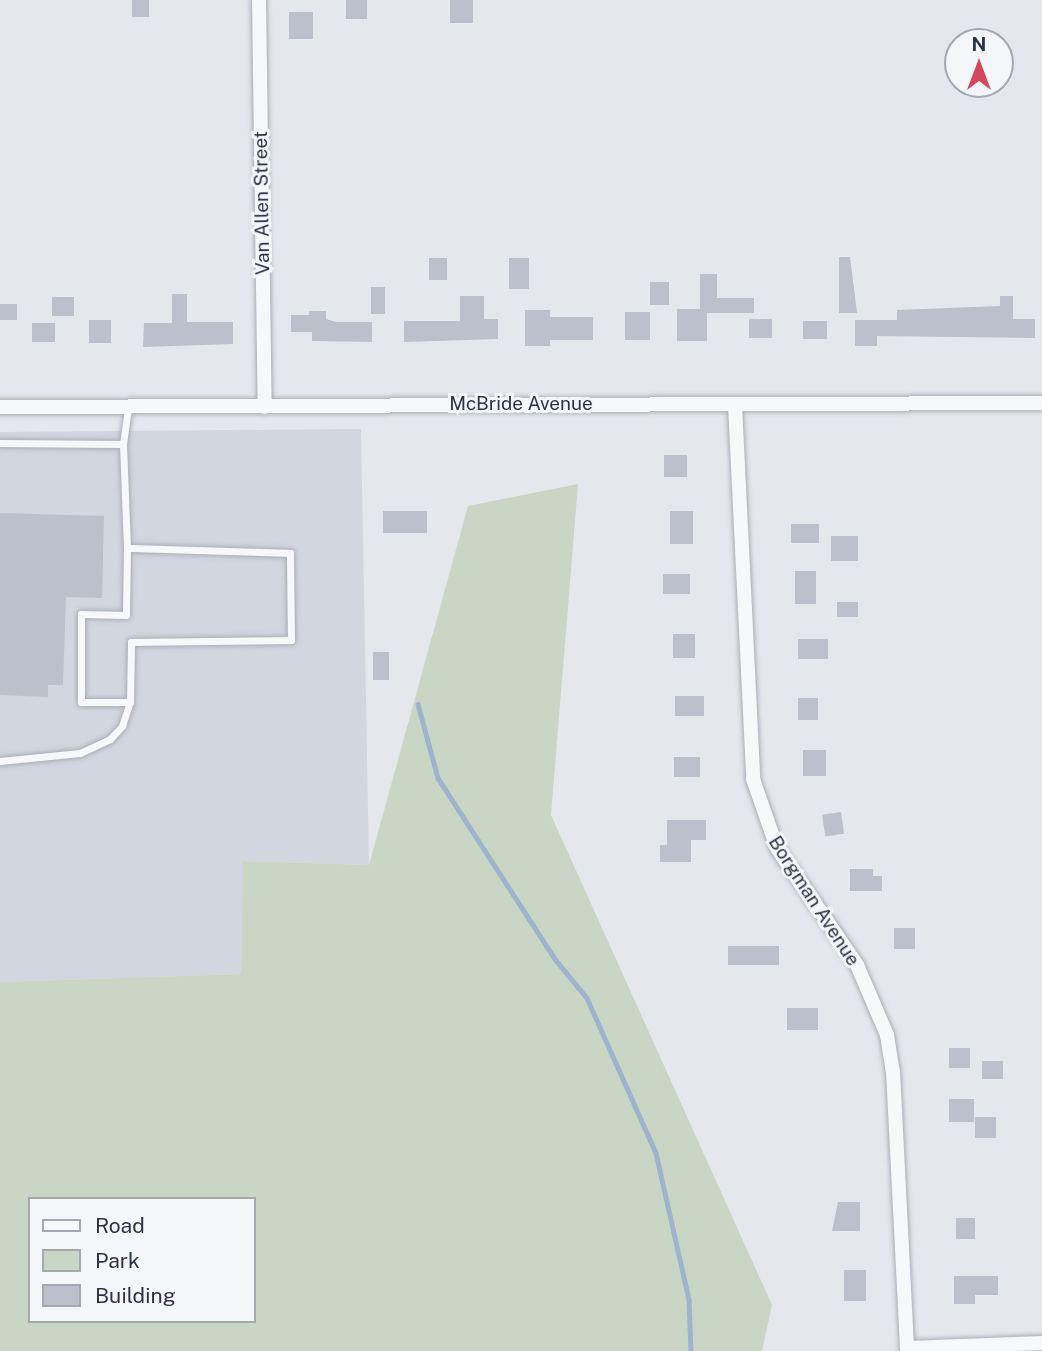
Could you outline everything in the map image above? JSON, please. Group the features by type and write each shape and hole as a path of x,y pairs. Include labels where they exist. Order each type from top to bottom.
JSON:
{"street":[{"name":"Van Allen Street","path":"259,0 265,407"},
{"name":"McBride Avenue","path":"0,407 1042,403"},
{"name":"Borgman Avenue","path":"736,405 753,779 777,848 857,965 887,1035 893,1071 907,1349"},
{"path":"907,1349 1042,1343"}],"lane":[{"path":"128,407 123,444 127,548 126,615 81,614 81,702 130,702"},
{"path":"0,443 123,444"},
{"path":"0,761 80,753 110,739 122,726 130,702 131,642 291,640 290,553 127,548"}],"shaded area":[{"path":"361,429 369,865 244,861 241,974 0,982 0,432"}],"green space":[{"path":"578,484 551,815 772,1305 762,1351 0,1351 0,982 241,974 243,861 369,865 468,506"}],"building":[{"path":"132,0 149,0 149,17 132,17"},
{"path":"346,0 367,0 367,19 346,19"},
{"path":"450,0 473,0 473,23 450,23"},
{"path":"289,12 313,12 313,39 289,39"},
{"path":"839,257 850,257 857,313 839,313"},
{"path":"429,258 447,258 447,280 429,280"},
{"path":"509,258 529,258 529,289 509,289"},
{"path":"700,274 717,274 717,298 754,298 754,313 707,313 707,341 677,341 677,309 700,309"},
{"path":"650,282 669,282 669,305 650,305"},
{"path":"371,287 385,287 385,314 371,314"},
{"path":"172,294 187,294 187,322 233,322 233,344 143,347 144,323 172,323"},
{"path":"460,296 484,296 484,319 498,319 498,339 404,342 404,321 460,321"},
{"path":"1000,296 1013,296 1013,319 1035,319 1035,338 877,336 877,346 855,346 855,320 897,320 897,310 1000,306"},
{"path":"52,297 74,297 74,316 52,316"},
{"path":"0,304 17,304 17,320 0,320"},
{"path":"525,310 550,310 550,317 593,317 593,340 550,340 550,346 525,346"},
{"path":"309,311 326,311 326,319 336,322 372,322 372,342 312,341 312,332 291,332 291,315 309,315"},
{"path":"625,312 650,312 650,340 625,340"},
{"path":"749,319 772,319 772,338 749,338"},
{"path":"89,320 111,320 111,343 89,343"},
{"path":"803,321 827,321 827,339 803,339"},
{"path":"32,323 55,323 55,342 32,342"},
{"path":"664,455 687,455 687,477 664,477"},
{"path":"383,511 427,511 427,533 383,533"},
{"path":"670,511 693,511 693,544 670,544"},
{"path":"0,513 104,516 102,598 66,597 63,685 48,685 48,697 0,695"},
{"path":"791,524 819,524 819,543 791,543"},
{"path":"831,536 858,536 858,561 831,561"},
{"path":"795,571 816,571 816,604 795,604"},
{"path":"663,574 690,574 690,594 663,594"},
{"path":"837,602 858,602 858,617 837,617"},
{"path":"673,634 695,634 695,658 673,658"},
{"path":"798,639 828,639 828,659 798,659"},
{"path":"373,652 389,652 389,680 373,680"},
{"path":"675,696 704,696 704,716 675,716"},
{"path":"798,698 818,698 818,720 798,720"},
{"path":"803,750 826,750 826,776 803,776"},
{"path":"674,757 700,757 700,777 674,777"},
{"path":"841,812 844,834 825,836 822,815"},
{"path":"667,820 706,820 706,840 691,840 691,862 660,862 660,845 667,845"},
{"path":"850,869 873,869 873,876 882,876 882,891 850,891"},
{"path":"894,928 915,928 915,949 894,949"},
{"path":"728,946 779,946 779,965 728,965"},
{"path":"787,1008 818,1008 818,1030 787,1030"},
{"path":"949,1048 970,1048 970,1068 949,1068"},
{"path":"982,1061 1003,1061 1003,1079 982,1079"},
{"path":"949,1099 974,1099 974,1122 949,1122"},
{"path":"975,1117 996,1117 996,1138 975,1138"},
{"path":"838,1202 860,1202 860,1231 832,1231"},
{"path":"956,1218 975,1218 975,1239 956,1239"},
{"path":"844,1270 866,1270 866,1301 844,1301"},
{"path":"954,1276 998,1276 998,1295 975,1295 975,1304 954,1304"}],"waterway":[{"path":"418,704 438,778 555,959 587,998 656,1153 689,1300 691,1351"}]}
